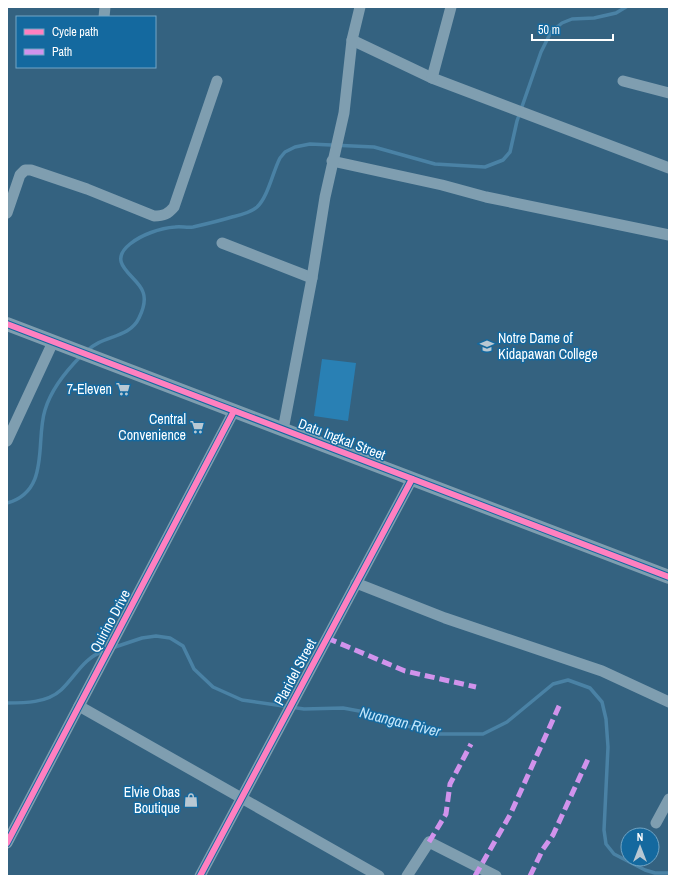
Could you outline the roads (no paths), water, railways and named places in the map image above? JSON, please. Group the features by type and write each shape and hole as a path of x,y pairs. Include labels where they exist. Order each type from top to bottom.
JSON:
{"street":[{"path":"283,430 333,157 347,94 352,40 360,7"},
{"path":"432,78 451,7"},
{"path":"352,40 432,78 669,168"},
{"path":"7,213 20,175 25,170 31,170 87,189 154,216 162,216 168,213 174,207 217,81"},
{"path":"623,81 669,93"},
{"path":"333,157 486,197 669,235"},
{"path":"222,243 312,278"},
{"name":"Datu Ingkal Street","path":"7,324 669,577"},
{"path":"7,441 53,342"},
{"name":"Quirino Drive","path":"7,843 234,411"},
{"name":"Plaridel Street","path":"200,876 412,479"},
{"path":"356,583 445,618 602,671 669,702"},
{"path":"79,706 379,876"},
{"path":"656,823 669,799"},
{"path":"408,876 429,842 496,876"}],"waterway":[{"path":"87,351 100,342 129,330 135,325 139,318 143,308 144,295 140,286 125,270 121,258 123,251 134,241 151,232 177,227 193,227 242,215 251,211 261,203 280,158 285,152 295,147 310,144 374,147 435,164 485,167 503,160 510,152 517,121 541,52 551,32 562,23 572,19 594,18 616,13 626,7"},
{"path":"7,503 21,497 30,488 36,476 39,464 42,422 45,410 51,395 60,381 81,356"},
{"name":"Nuangan River","path":"112,648 142,638 156,636 170,638 183,646 194,669 213,687 242,700 304,709 343,708 370,713 400,724 437,734 483,734 507,722 553,684 568,680 590,688 602,702 606,719 608,747 604,830 606,844 614,854 645,870 655,873 669,873"},
{"name":"Nuangan River","path":"7,703 21,703 49,698 61,690 85,663 97,654 104,651"}],"place":[{"name":"Notre Dame of Kidapawan College","path":"487,346"},
{"name":"7-Eleven","path":"123,389"},
{"name":"Central Convenience","path":"197,427"},
{"name":"Elvie Obas Boutique","path":"191,800"}]}
